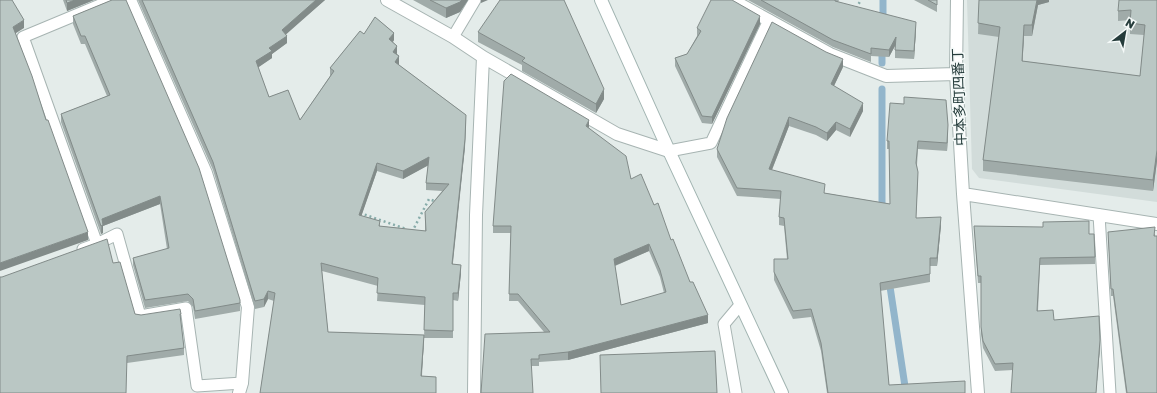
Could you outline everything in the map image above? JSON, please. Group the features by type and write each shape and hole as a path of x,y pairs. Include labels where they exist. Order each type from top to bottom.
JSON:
{"street":[{"path":"130,0 206,173 248,307 241,388"},
{"path":"387,0 453,37 483,57 617,134 669,151"},
{"path":"601,0 669,151 782,393"},
{"path":"732,0 830,54 886,76 956,74"},
{"name":"中本多町四番丁","path":"958,0 956,74 963,194 978,393"},
{"path":"474,393 476,215 483,57"},
{"path":"963,194 1157,224"}],"lane":[{"path":"97,244 23,37 112,0"},
{"path":"453,37 475,0"},
{"path":"669,151 711,143 769,20"},
{"path":"1099,215 1110,393"},
{"path":"75,252 97,244 117,234 140,316 186,308 197,386 241,388"},
{"path":"736,393 724,324 740,304"}],"path":[{"path":"853,13 861,0"},
{"path":"356,212 412,232 429,199 442,204"}],"shaded area":[{"path":"967,0 1157,0 1157,202 979,178 972,169"}],"building":[{"path":"0,0 12,0 24,20 13,27 88,232 0,263"},
{"path":"66,0 75,0 67,3"},
{"path":"112,0 126,0 199,168 240,303 195,311 193,299 188,294 145,300 133,258 169,248 160,196 102,219 103,225 101,226 61,114 110,95 85,36 81,36 73,16"},
{"path":"142,0 316,0 282,30 287,36 269,48 272,51 256,61 269,97 288,90 300,120 334,71 330,68 360,31 364,34 375,17 394,33 389,39 397,46 393,52 399,56 395,62 466,115 465,139 452,264 461,265 458,293 453,293 453,331 424,330 425,297 377,293 378,278 321,263 328,332 424,335 421,376 436,377 436,393 260,393 275,293 268,291 264,299 255,301 213,162","holes":["429,157 426,183 449,184 425,212 426,231 379,226 380,221 359,215 377,163 403,171"]},
{"path":"430,0 462,0 446,8"},
{"path":"500,0 564,0 604,89 596,104 522,61 525,58 478,32"},
{"path":"711,0 732,0 760,16 712,117 702,116 675,58 687,54 701,31 697,28"},
{"path":"761,0 835,0 916,22 914,51 895,50 896,37 889,50 871,48 871,54 833,40"},
{"path":"928,0 937,0 937,5"},
{"path":"979,0 1037,0 1032,25 1024,25 1022,61 1140,76 1145,25 1130,23 1131,10 1118,11 1119,0 1157,0 1157,150 1153,180 983,160 1000,27 978,23"},
{"path":"772,22 826,52 843,59 831,84 863,103 850,129 836,122 827,133 816,127 789,117 769,169 825,184 824,193 890,204 889,141 887,141 890,103 904,104 904,97 946,100 948,125 947,143 918,141 916,163 918,172 916,218 941,217 937,258 930,258 930,274 880,283 889,385 965,381 965,393 828,393 821,343 811,309 793,311 774,272 774,259 788,259 784,218 779,217 781,191 737,188 717,149 727,118"},
{"path":"511,74 589,120 586,126 626,156 631,179 641,174 654,205 658,203 671,240 673,239 690,282 693,282 708,315 568,352 539,355 539,359 531,359 533,393 481,393 485,334 550,332 518,294 509,294 511,226 493,226 504,81","holes":["649,244 660,270 666,292 621,305 614,259"]},
{"path":"1089,221 1089,234 1094,234 1095,257 1040,258 1037,311 1053,310 1054,320 1099,316 1100,340 1096,393 1011,393 1013,363 995,364 983,341 981,327 981,276 978,276 974,226 1043,227 1043,222"},
{"path":"1155,227 1154,236 1157,236 1157,393 1127,393 1113,289 1111,289 1108,232"},
{"path":"107,239 113,263 120,262 135,314 141,315 180,309 184,348 127,356 126,393 0,393 0,277"},
{"path":"715,351 717,393 601,393 600,355"}],"waterway":[{"path":"883,0 883,23"},
{"path":"882,47 882,63"},
{"path":"882,89 882,211"},
{"path":"889,280 906,393"}]}
